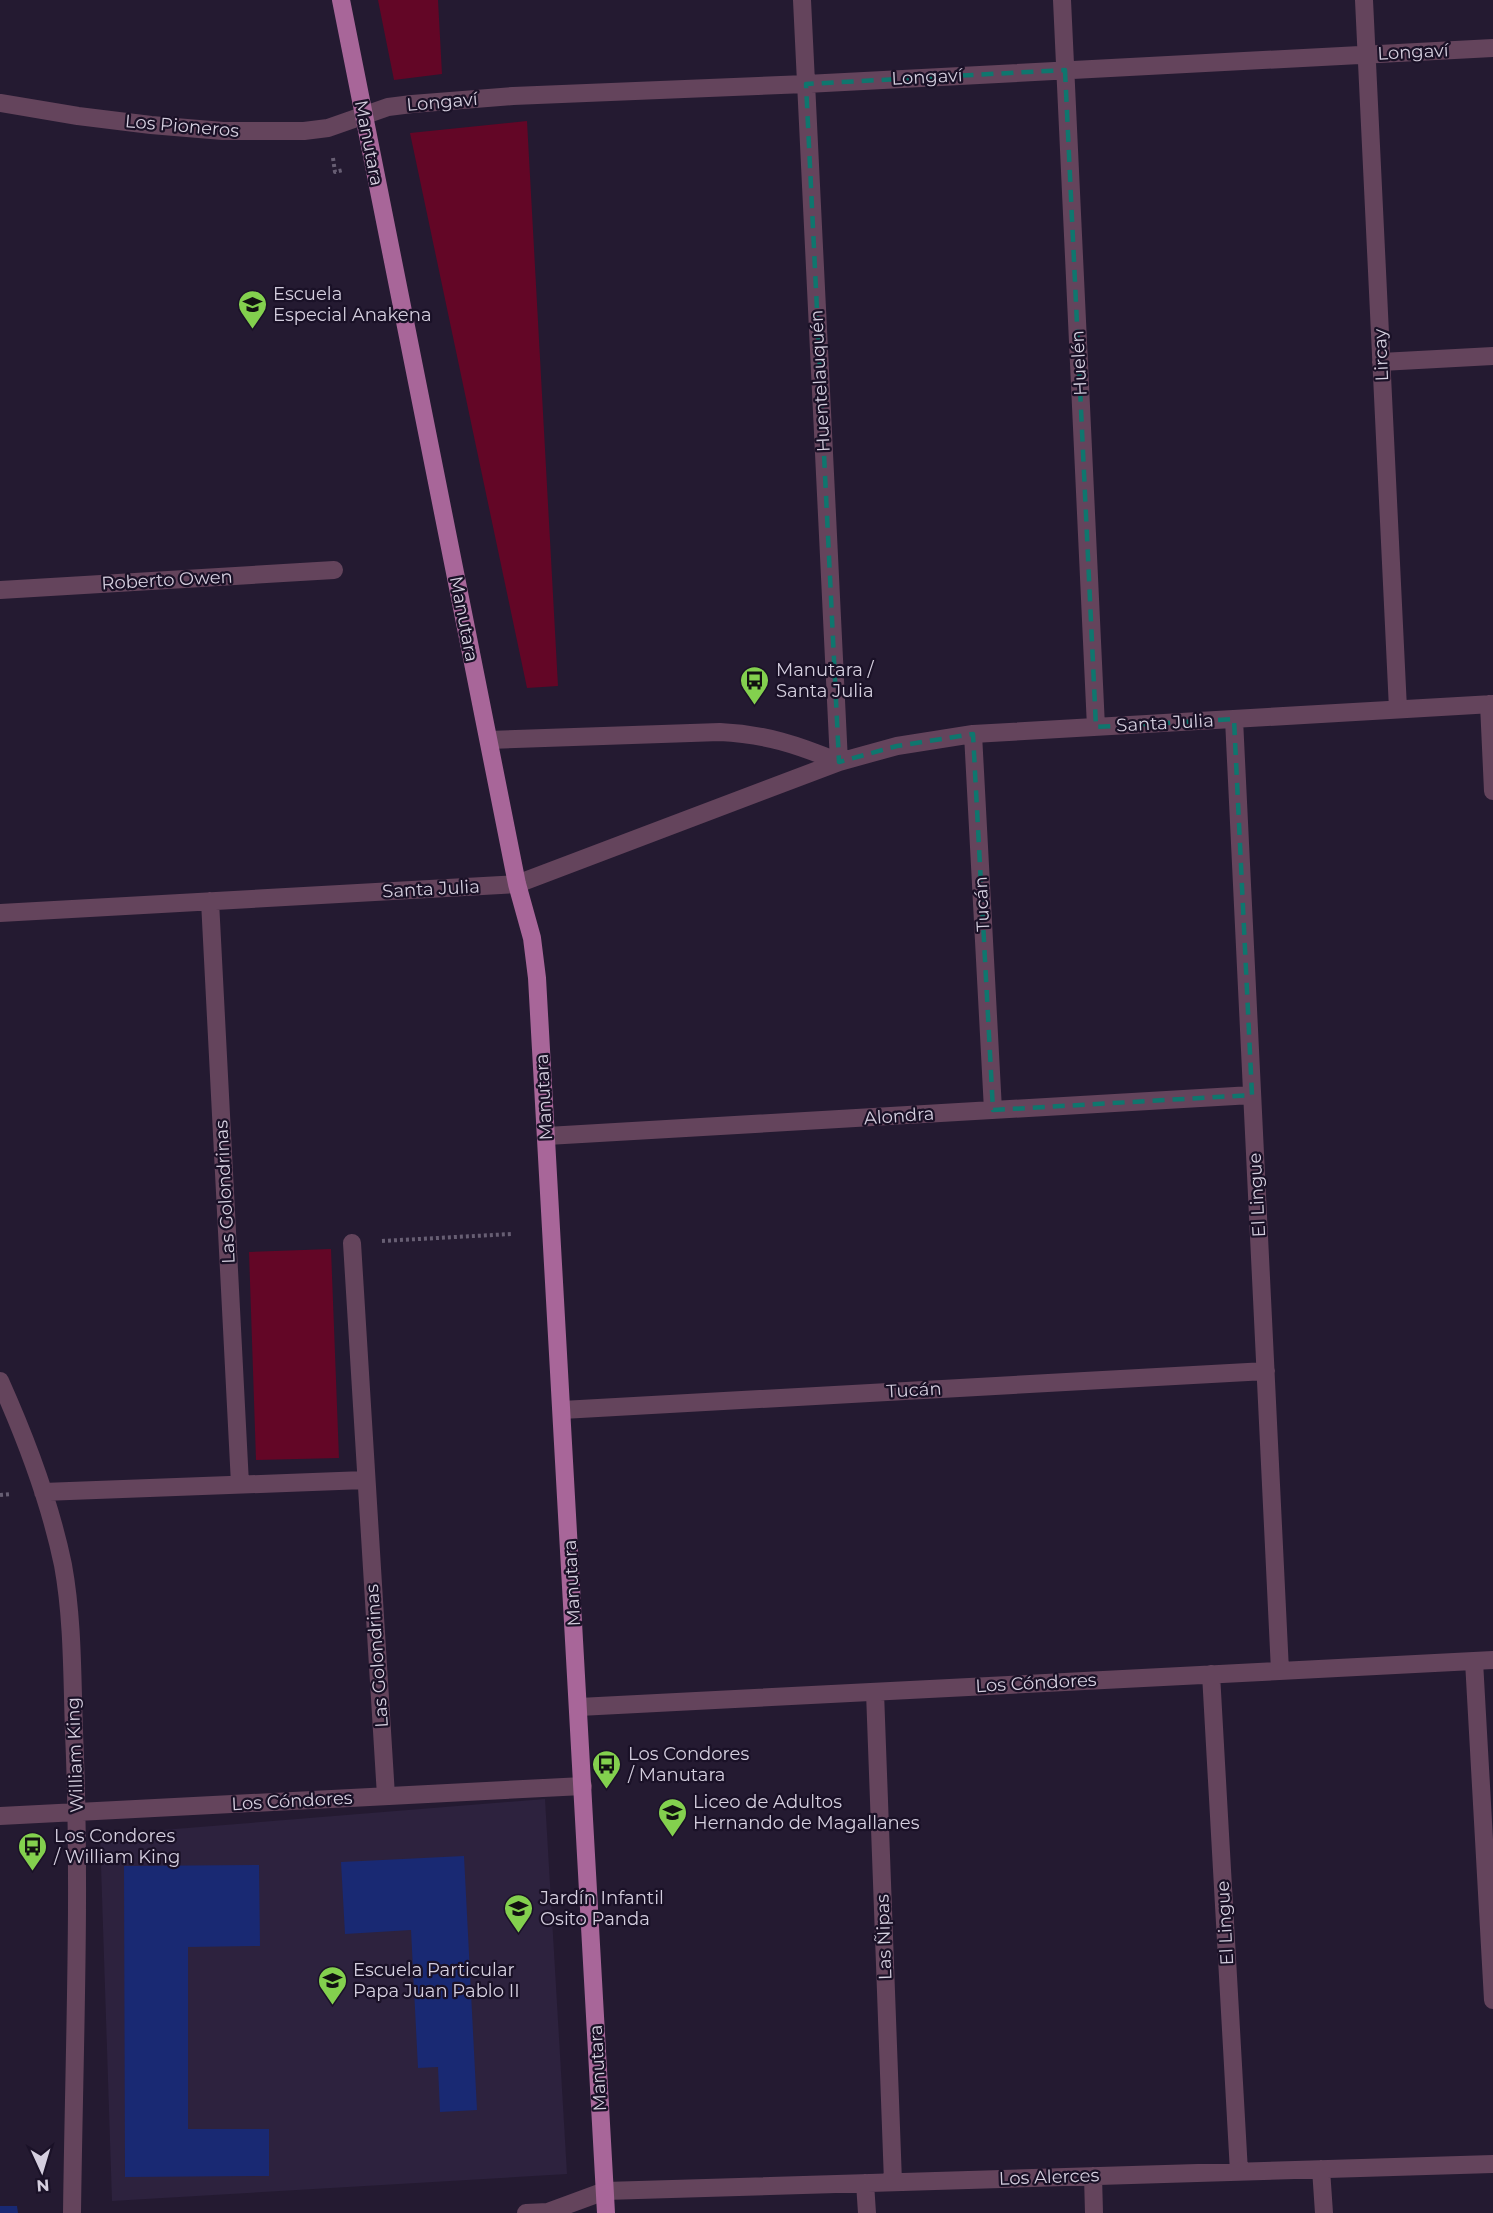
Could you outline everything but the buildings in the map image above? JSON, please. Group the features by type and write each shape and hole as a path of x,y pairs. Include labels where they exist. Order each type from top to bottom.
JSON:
{"main road":[{"name":"Manutara","path":"341,0 517,884 532,938 537,978 606,2213"}],"street":[{"name":"Huentelauquén","path":"802,0 839,762"},
{"name":"Huelén","path":"1062,0 1096,727"},
{"name":"Lircay","path":"1364,0 1398,709"},
{"name":"Longaví","path":"363,115 388,107 411,104 513,96 806,84 1493,48"},
{"name":"Los Pioneros","path":"0,103 88,117 223,131 304,131 328,128 363,115"},
{"path":"1381,362 1493,356"},
{"name":"Roberto Owen","path":"0,590 334,570"},
{"path":"1491,704 1493,791"},
{"name":"Santa Julia","path":"0,913 517,884 839,762 897,746 974,734 1491,704"},
{"name":"El Lingue","path":"1234,719 1280,1671"},
{"path":"489,740 720,732 750,733 780,739 839,762"},
{"name":"Tucán","path":"974,734 993,1110"},
{"name":"Las Golondrinas","path":"210,901 240,1484"},
{"name":"Alondra","path":"547,1136 1252,1095"},
{"name":"Las Golondrinas","path":"352,1243 386,1796"},
{"name":"Tucán","path":"562,1410 1266,1371"},
{"name":"William King","path":"0,1381 43,1492 63,1566 68,1603 78,1813 72,2213"},
{"path":"43,1492 365,1480"},
{"name":"Los Cóndores","path":"579,1707 1493,1660"},
{"path":"1474,1661 1493,2000"},
{"name":"El Lingue","path":"1211,1674 1239,2172"},
{"name":"Las Ñipas","path":"875,1692 893,2182"},
{"name":"Los Cóndores","path":"0,1816 583,1786"},
{"name":"Los Alerces","path":"526,2213 548,2212 605,2191 1493,2164"},
{"path":"1321,2169 1324,2213"},
{"path":"1093,2176 1095,2213"},
{"path":"865,2183 867,2213"}],"path":[{"path":"352,1243 511,1234"}],"highlighted area":[{"path":"1065,70 1096,727 1234,719 1252,1095 993,1110 973,734 897,746 839,762 806,84"}],"shaded area":[{"path":"378,0 438,0 442,74 394,80"},
{"path":"527,121 558,686 527,688 410,133"},
{"path":"331,1249 339,1458 256,1460 249,1252"},
{"name":"Escuela Particular Papa Juan Pablo II","path":"545,1799 567,2174 112,2201 100,1835"}],"place":[{"name":"Escuela Especial Anakena","path":"252,330"},
{"name":"Manutara / Santa Julia","path":"755,706"},
{"name":"Los Condores / Manutara","path":"607,1790"},
{"name":"Liceo de Adultos Hernando de Magallanes","path":"672,1838"},
{"name":"Los Condores / William King","path":"33,1872"},
{"name":"Jardín Infantil Osito Panda","path":"519,1934"},
{"name":"Escuela Particular Papa Juan Pablo II","path":"332,2006"}]}
